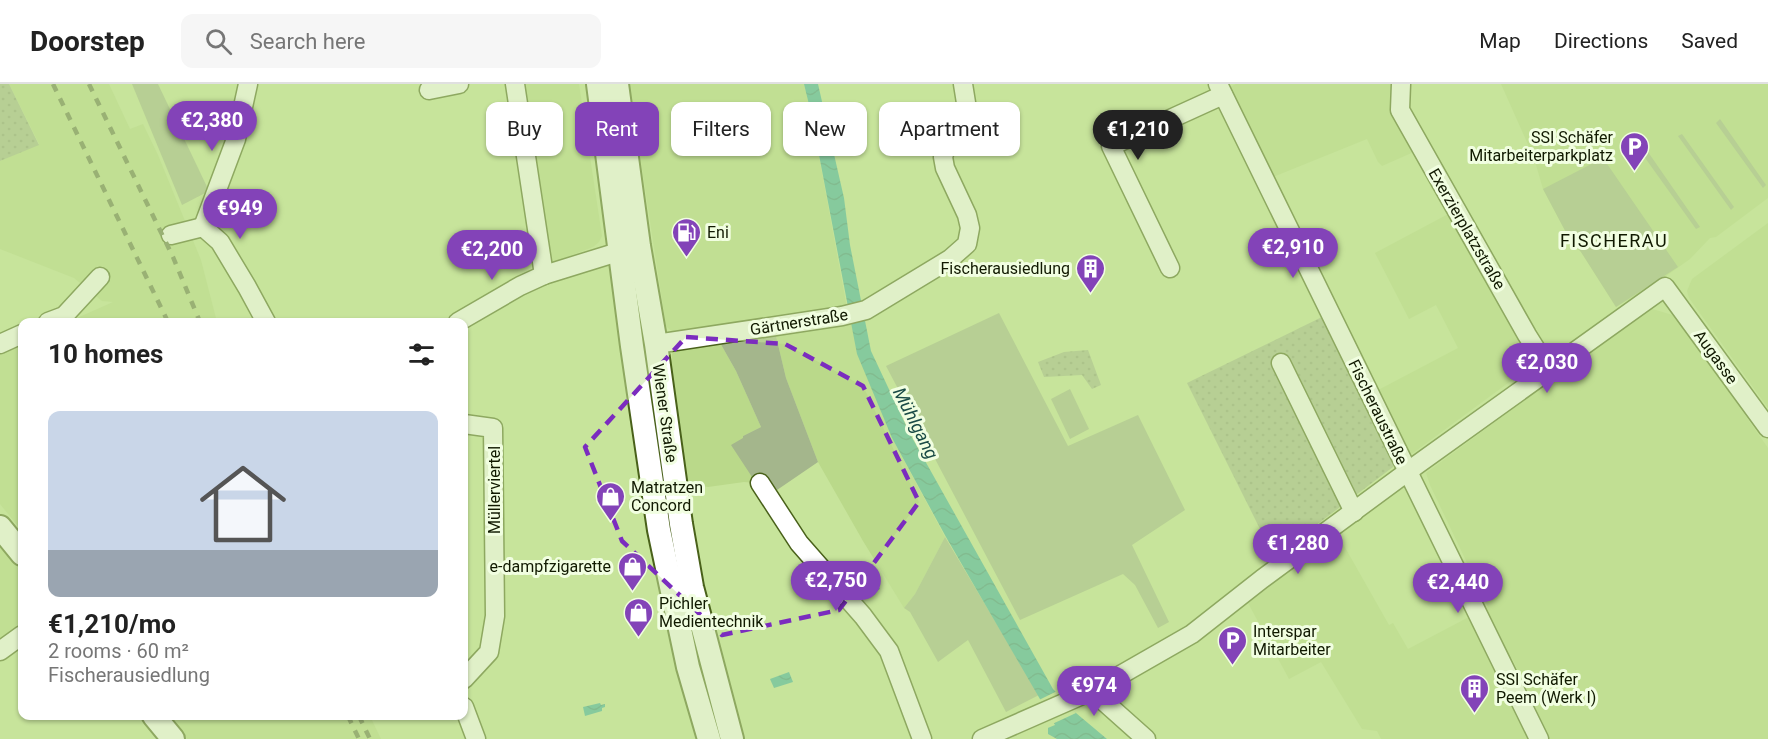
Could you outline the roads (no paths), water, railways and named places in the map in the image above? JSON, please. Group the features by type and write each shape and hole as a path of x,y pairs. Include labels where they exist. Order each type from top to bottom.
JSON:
{"main road":[{"name":"Wiener Straße","path":"598,84 629,248 656,344 692,587 732,739"},
{"name":"Wiener Straße","path":"617,84 629,248 632,346 663,552 688,667 709,739"},
{"path":"0,527 18,549"},
{"path":"157,720 173,739"}],"street":[{"path":"203,227 236,139 248,84"},
{"path":"429,90 459,84"},
{"path":"515,84 544,275"},
{"name":"Gärtnerstraße","path":"656,344 842,316 866,310 950,259 967,243 970,228 967,215 945,168 943,156 947,144 959,128 967,109 963,84"},
{"name":"Exerzierplatzstraße","path":"1401,84 1400,110 1549,370"},
{"path":"1170,268 1111,146 1220,89"},
{"name":"Fischeraustraße","path":"1220,89 1539,739"},
{"path":"171,235 203,227"},
{"path":"203,227 220,242 264,318"},
{"path":"465,318 544,275 629,248"},
{"path":"57,318 64,315 100,277"},
{"name":"Augasse","path":"1549,370 1665,286 1768,428"},
{"path":"0,344 18,336"},
{"path":"1281,363 1354,512"},
{"path":"982,739 1096,689 1192,634 1407,472 1549,370"},
{"name":"Müllerviertel","path":"468,425 493,428 495,616 489,652 468,675"},
{"path":"760,483 799,543 864,616 889,651 922,739"},
{"path":"0,651 18,638"},
{"path":"1096,689 1100,698 1146,739"},
{"path":"468,718 476,739"}],"water":[{"name":"Mühlgang","path":"804,84 818,84 822,102 808,102"},
{"name":"Mühlgang","path":"819,156 834,156 871,351 910,434 1053,689 1076,713 1107,739 1021,739 1055,725 946,537 892,438 857,354"},
{"path":"868,572 880,589 873,593 861,577"},
{"path":"789,672 793,682 774,688 770,679"},
{"path":"605,704 602,711 585,716 583,707"}],"railway":[{"path":"53,84 166,318"},
{"path":"89,84 173,257 198,318"},
{"path":"350,720 359,739"},
{"path":"361,720 370,739"}],"place":[{"name":"SSI Schäfer Mitarbeiterparkplatz","path":"1634,172"},
{"name":"Eni","path":"686,258"},
{"name":"Fischerausiedlung","path":"1091,294"},
{"name":"Matratzen Concord","path":"610,522"},
{"name":"e-dampfzigarette","path":"632,592"},
{"name":"Pichler Medientechnik","path":"638,638"},
{"name":"Interspar Mitarbeiter","path":"1232,666"},
{"name":"SSI Schäfer Peem (Werk I)","path":"1475,714"}],"district":[{"name":"FISCHERAU","path":"1614,240"}]}
